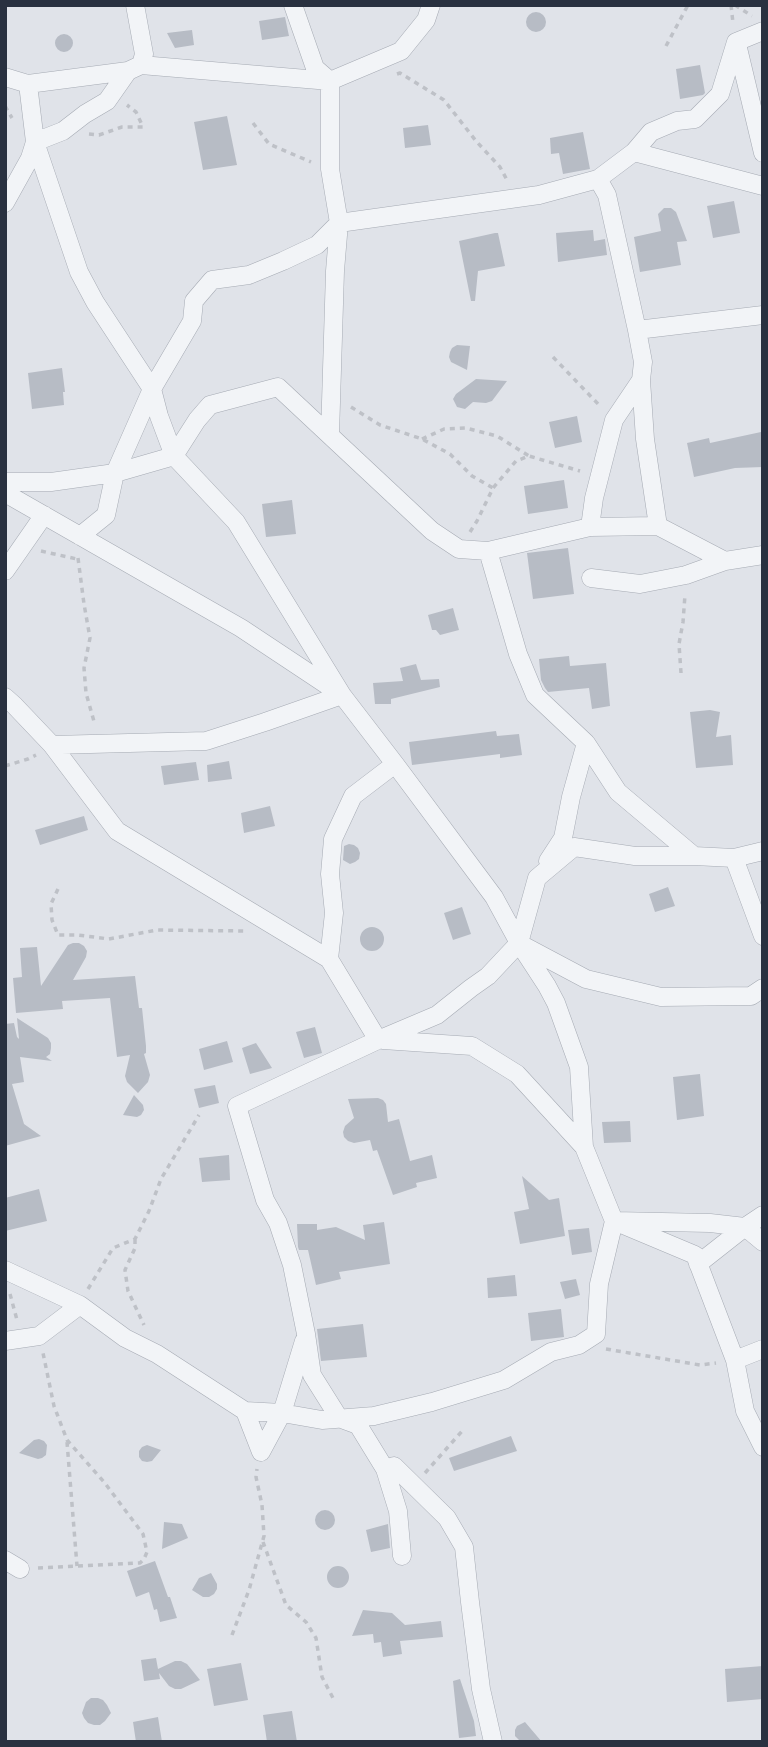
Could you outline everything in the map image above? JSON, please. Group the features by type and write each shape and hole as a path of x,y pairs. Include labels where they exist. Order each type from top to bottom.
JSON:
{"street":[{"path":"35,142 63,131 107,101 134,68 144,54 135,5"},
{"path":"293,5 315,68 330,81 330,169 339,223 330,435"},
{"path":"5,77 28,84 134,68 330,81 401,51 426,20 431,5"},
{"path":"736,42 763,31"},
{"path":"80,536 106,515 115,472 152,389 192,321 194,301 212,280 249,275 283,261 317,245 339,223 539,195 598,178 634,152 651,132 677,121 695,119 720,94 736,42"},
{"path":"736,42 763,153"},
{"path":"5,1270 80,1305 125,1338 157,1354 245,1411 282,1413 322,1420 374,1416 444,1399 503,1380 551,1352 579,1345 596,1334 599,1284 614,1221 584,1147 579,1068 556,1003 494,897 342,695 236,522 174,456 152,389 95,302 79,272 35,142 28,84"},
{"path":"5,203 30,158 35,142"},
{"path":"634,152 763,186"},
{"path":"598,178 607,195 638,330 643,362 641,380 645,439 658,526"},
{"path":"638,330 763,315"},
{"path":"590,527 594,498 614,420 641,380"},
{"path":"5,482 51,482 115,472 174,456 210,405 278,387 432,531 459,549 488,551 590,527 658,526 725,561"},
{"path":"5,492 241,628 342,695"},
{"path":"5,570 44,516"},
{"path":"488,551 519,653 535,695 586,743 618,792 694,856"},
{"path":"591,578 640,584 686,575 725,561 763,555"},
{"path":"5,687 10,701 52,745 117,831 329,959 378,1040"},
{"path":"52,745 206,740 342,695"},
{"path":"402,1556 398,1511 385,1469 358,1425 340,1418 312,1375 292,1265 278,1223 265,1200 237,1106 378,1040 437,1016 488,976 519,943 537,878 563,838 586,743"},
{"path":"329,959 334,913 330,874 333,839 353,796 395,764"},
{"path":"537,878 574,847 635,856 734,858 763,851"},
{"path":"734,858 763,936"},
{"path":"519,943 586,979 661,997 751,996 763,988"},
{"path":"378,1040 472,1046 517,1074 584,1147"},
{"path":"698,1264 763,1215"},
{"path":"614,1221 710,1223 745,1227 763,1242"},
{"path":"614,1221 695,1255 735,1360 745,1411 763,1447"},
{"path":"5,1341 39,1336 80,1305"},
{"path":"261,1452 282,1413 306,1334"},
{"path":"735,1360 763,1349"},
{"path":"245,1411 261,1452"},
{"path":"385,1469 394,1466 447,1518 464,1547 481,1689 493,1742"}],"path":[{"path":"666,46 688,5"},
{"path":"388,75 400,74 444,100 500,167 516,198"},
{"path":"253,123 269,144 299,159 330,169"},
{"path":"553,357 614,420"},
{"path":"332,396 380,425 422,439 450,454 472,476 493,488"},
{"path":"422,439 444,429 466,428 497,436 529,456 578,471 602,467"},
{"path":"459,549 493,488 516,461 529,456"},
{"path":"80,536 78,559 90,638 84,668 86,693 103,744"},
{"path":"22,547 89,560"},
{"path":"681,673 679,645 686,575"},
{"path":"5,766 28,759 52,745"},
{"path":"58,889 51,904 52,920 58,935 109,939 157,930 249,931"},
{"path":"157,1354 128,1291 125,1270 135,1248 135,1238 161,1179 199,1115"},
{"path":"80,1305 113,1248 135,1238"},
{"path":"5,1286 12,1297 19,1328 39,1336 54,1406 66,1440 77,1566"},
{"path":"579,1345 700,1365 735,1360"},
{"path":"414,1486 463,1430"},
{"path":"13,1564 77,1566 140,1563 147,1552 143,1535 104,1482 66,1440"},
{"path":"232,1635 249,1590 264,1536 262,1505 256,1477 261,1452"},
{"path":"262,1542 286,1605 306,1622 316,1638 322,1677 333,1698"}],"building":[{"path":"532,12 540,12 546,22 540,32 532,32 526,26 526,18"},
{"path":"285,17 289,36 262,40 259,21"},
{"path":"192,30 194,45 175,48 167,33"},
{"path":"64,34 70,37 73,43 70,49 64,52 58,49 55,43 58,37"},
{"path":"700,65 705,93 680,99 676,69"},
{"path":"227,116 237,165 203,170 194,122"},
{"path":"428,125 431,145 405,148 403,128"},
{"path":"583,132 590,169 563,174 559,153 551,154 550,138"},
{"path":"734,201 740,233 713,238 707,206"},
{"path":"664,208 671,208 676,212 687,241 677,242 681,265 640,272 634,237 661,231 658,214"},
{"path":"593,230 594,241 605,239 607,255 558,262 556,233"},
{"path":"498,233 505,266 478,271 475,301 471,301 459,241"},
{"path":"457,345 470,346 467,370 451,362 449,357 452,348"},
{"path":"62,368 64,405 32,409 28,373"},
{"path":"476,379 507,381 492,401 473,402 465,409 457,407 453,399 456,394"},
{"path":"577,416 582,442 555,448 549,422"},
{"path":"761,432 763,467 735,468 694,477 687,443 709,438 710,443"},
{"path":"564,480 568,508 528,514 524,486"},
{"path":"292,500 296,534 266,537 262,504"},
{"path":"568,548 574,594 533,599 527,553"},
{"path":"453,608 459,630 440,635 436,630 432,630 428,615"},
{"path":"569,656 570,666 606,663 610,706 592,709 589,688 548,692 541,680 539,659"},
{"path":"416,664 421,680 439,679 440,687 391,699 391,704 375,704 373,683 403,681 400,668"},
{"path":"690,712 720,712 716,737 731,735 733,765 696,768"},
{"path":"496,731 497,736 519,734 522,755 500,758 500,754 412,765 409,742"},
{"path":"229,761 232,779 208,782 207,765"},
{"path":"196,762 199,780 164,785 161,766"},
{"path":"270,806 275,826 244,833 241,813"},
{"path":"84,816 88,830 40,845 35,830"},
{"path":"349,844 358,848 360,853 359,859 350,864 343,860 344,846"},
{"path":"668,887 675,906 655,912 649,894"},
{"path":"462,907 471,934 453,940 444,913"},
{"path":"372,927 380,931 384,939 380,947 372,951 364,947 360,939 364,931"},
{"path":"79,943 87,951 73,980 135,976 139,1008 142,1008 146,1046 144,1054 150,1075 148,1082 138,1093 125,1076 130,1055 117,1057 110,998 62,1001 63,1009 16,1013 13,978 22,977 20,948 37,947 41,986 68,945"},
{"path":"17,1018 48,1038 51,1048 46,1057 52,1061 20,1057 24,1082 12,1084 24,1124 41,1136 5,1146 5,1024 14,1023 19,1039"},
{"path":"315,1027 322,1053 304,1058 296,1032"},
{"path":"227,1041 233,1062 204,1070 199,1049"},
{"path":"256,1043 272,1068 250,1074 242,1048"},
{"path":"700,1074 704,1116 677,1120 673,1077"},
{"path":"215,1085 219,1103 199,1108 194,1089"},
{"path":"134,1095 144,1110 137,1117 123,1115"},
{"path":"378,1098 386,1104 388,1122 399,1119 410,1161 432,1155 437,1178 416,1183 417,1187 393,1195 377,1150 373,1151 370,1140 354,1143 344,1137 345,1126 354,1118 348,1099"},
{"path":"630,1121 631,1142 604,1143 602,1122"},
{"path":"229,1155 230,1180 202,1182 199,1158"},
{"path":"522,1176 549,1200 559,1198 565,1236 520,1244 514,1212 529,1209"},
{"path":"39,1189 47,1221 5,1231 5,1198"},
{"path":"384,1222 390,1264 339,1272 341,1279 316,1285 308,1250 299,1250 298,1247 297,1224 317,1224 317,1230 336,1227 365,1240 363,1225"},
{"path":"589,1228 592,1252 572,1255 568,1230"},
{"path":"515,1275 517,1296 488,1298 487,1278"},
{"path":"576,1279 580,1295 565,1299 560,1282"},
{"path":"561,1309 564,1337 531,1341 528,1313"},
{"path":"363,1324 367,1357 321,1361 317,1329"},
{"path":"511,1436 517,1451 454,1471 449,1458"},
{"path":"39,1439 47,1445 46,1455 42,1458 19,1453 34,1440"},
{"path":"147,1445 161,1450 152,1461 147,1462 139,1457 139,1451"},
{"path":"325,1510 332,1513 335,1520 332,1527 325,1530 318,1527 315,1520 318,1513"},
{"path":"164,1522 182,1524 188,1538 162,1549"},
{"path":"388,1524 390,1548 371,1552 366,1530"},
{"path":"155,1561 177,1618 160,1622 149,1592 136,1597 127,1571"},
{"path":"338,1566 346,1569 349,1577 346,1585 338,1588 330,1585 327,1577 330,1569"},
{"path":"211,1573 217,1584 214,1594 203,1597 192,1590 199,1578"},
{"path":"363,1610 392,1613 405,1625 441,1621 443,1637 400,1641 402,1654 383,1657 381,1642 374,1643 373,1634 352,1636"},
{"path":"156,1658 158,1669 181,1661 187,1664 200,1680 181,1689 169,1686 159,1673 160,1679 144,1681 141,1660"},
{"path":"241,1663 248,1700 214,1706 207,1669"},
{"path":"763,1666 763,1699 727,1702 725,1669"},
{"path":"460,1679 474,1721 476,1736 459,1738 453,1681"},
{"path":"91,1698 103,1700 111,1713 100,1725 88,1723 82,1713 86,1702"},
{"path":"292,1711 297,1742 267,1742 263,1715"},
{"path":"158,1717 162,1742 136,1742 133,1722"},
{"path":"525,1722 542,1742 519,1740 515,1736 517,1726"}]}
